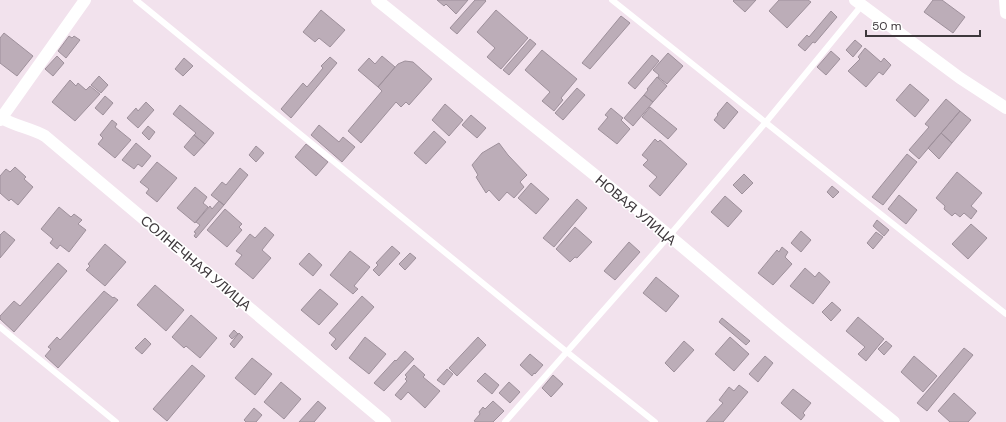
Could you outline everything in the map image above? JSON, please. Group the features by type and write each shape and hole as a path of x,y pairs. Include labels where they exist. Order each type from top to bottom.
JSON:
{"street":[{"path":"0,118 85,0"},
{"name":"НОВАЯ УЛИЦА","path":"377,0 647,217 780,330 894,422"},
{"path":"1005,0 1006,13"},
{"path":"858,2 960,78 1006,108"},
{"name":"СОЛНЕЧНАЯ УЛИЦА","path":"0,118 18,126 37,131 45,136 384,422"}],"lane":[{"path":"136,0 567,352 655,422"},
{"path":"612,0 1006,314"},
{"path":"505,422 669,236 766,122 858,2"},
{"path":"0,327 116,422"}],"building":[{"path":"437,0 468,0 456,14 446,4 444,6"},
{"path":"475,0 486,1 457,34 450,28"},
{"path":"756,0 745,12 733,1"},
{"path":"779,0 808,0 811,2 787,28 769,11"},
{"path":"933,0 942,0 965,17 953,33 924,12"},
{"path":"321,10 345,30 330,47 319,38 315,42 303,32"},
{"path":"496,10 528,38 501,69 487,57 495,48 477,32"},
{"path":"831,11 837,17 815,43 813,42 805,51 798,45 807,35 809,37"},
{"path":"621,16 630,23 590,69 582,63"},
{"path":"4,33 33,56 17,76 0,63 0,38"},
{"path":"69,36 72,38 74,36 80,40 66,58 58,51"},
{"path":"530,39 536,44 509,75 503,70"},
{"path":"855,40 862,46 853,57 846,50"},
{"path":"865,48 881,62 884,58 891,65 883,75 879,72 866,87 848,71 860,59 858,57"},
{"path":"542,50 577,79 561,98 563,100 554,111 542,101 550,92 525,70"},
{"path":"831,51 840,59 826,75 817,67"},
{"path":"668,53 683,66 667,84 658,77 659,75 653,70"},
{"path":"652,55 659,61 635,89 628,83"},
{"path":"57,56 64,63 53,76 45,69"},
{"path":"382,56 395,67 378,87 358,70 369,58 375,64"},
{"path":"330,57 337,63 291,118 281,109 303,83 307,87 323,68 321,66"},
{"path":"184,58 193,66 183,76 175,69"},
{"path":"405,61 413,62 432,79 409,105 406,102 401,107 396,102 361,143 348,131 382,91 378,87 398,64"},
{"path":"99,76 108,85 101,93 91,85"},
{"path":"657,77 667,86 653,102 644,95"},
{"path":"70,80 76,86 78,83 86,90 90,86 100,94 75,121 52,102"},
{"path":"910,84 929,100 915,117 896,100"},
{"path":"577,88 585,95 563,120 555,113"},
{"path":"644,95 653,102 633,126 624,118"},
{"path":"105,96 113,103 103,115 95,108"},
{"path":"946,99 960,111 919,159 909,150 929,127 925,124"},
{"path":"146,102 154,110 138,128 127,118 136,108 138,111"},
{"path":"727,102 738,112 724,129 714,120"},
{"path":"445,104 463,120 449,136 432,120"},
{"path":"180,105 214,133 205,144 194,135 196,133 173,114"},
{"path":"650,107 677,129 668,139 642,117"},
{"path":"611,108 623,118 621,120 630,129 617,144 598,129 608,117 605,115"},
{"path":"960,111 971,120 952,143 941,133"},
{"path":"471,115 486,128 477,138 462,125"},
{"path":"112,120 117,124 115,127 131,140 115,158 98,144 103,138 100,135"},
{"path":"319,125 339,142 343,137 355,147 342,162 311,135"},
{"path":"148,126 155,132 149,140 142,133"},
{"path":"434,131 446,142 426,164 414,153"},
{"path":"941,133 952,143 939,159 928,148"},
{"path":"194,135 205,144 194,156 184,147"},
{"path":"655,139 658,142 660,140 687,164 660,196 649,186 657,177 643,165 648,160 642,155"},
{"path":"136,143 151,156 142,167 138,164 134,169 122,160"},
{"path":"499,143 527,175 520,182 524,187 514,198 507,192 499,201 489,190 486,193 476,177 478,175 472,165 482,153"},
{"path":"306,144 328,162 316,176 295,157"},
{"path":"256,146 264,153 256,162 249,155"},
{"path":"907,154 917,162 883,205 872,197"},
{"path":"157,162 177,178 157,202 146,193 149,189 140,182"},
{"path":"15,167 26,177 24,179 33,187 18,205 11,199 9,201 0,193 0,176 6,169 10,172"},
{"path":"240,168 248,175 224,205 211,195 222,182 226,185"},
{"path":"957,172 982,193 971,206 977,211 971,219 964,213 960,217 955,213 952,216 944,209 945,206 936,198"},
{"path":"744,174 753,183 742,194 733,185"},
{"path":"531,183 549,199 536,214 518,198"},
{"path":"832,186 839,192 833,198 827,192"},
{"path":"195,187 207,197 203,203 208,207 195,223 177,208"},
{"path":"899,195 917,210 906,224 888,209"},
{"path":"725,196 742,211 728,227 711,212"},
{"path":"577,199 587,208 554,247 543,238"},
{"path":"219,201 224,205 196,238 194,236 196,233 194,232 200,225 196,222 210,206 212,209"},
{"path":"59,207 71,217 74,214 82,220 78,224 86,230 69,252 60,245 57,249 50,243 53,239 41,229"},
{"path":"225,209 242,224 239,227 242,230 227,247 207,230"},
{"path":"877,220 889,230 884,236 873,226"},
{"path":"971,224 987,238 968,259 952,244"},
{"path":"265,227 274,235 262,250 271,258 253,279 235,264 242,255 236,251 250,234 255,238"},
{"path":"575,227 592,242 577,258 575,257 570,262 556,249"},
{"path":"4,231 15,240 0,258 0,235"},
{"path":"801,231 811,240 801,252 791,243"},
{"path":"876,232 883,237 873,249 867,243"},
{"path":"629,242 640,252 615,280 604,271"},
{"path":"105,244 126,262 105,286 86,270 90,266 88,264"},
{"path":"392,246 400,253 379,276 373,270 378,265 376,263"},
{"path":"782,247 788,252 785,257 792,264 773,285 758,273 777,250 779,252"},
{"path":"350,251 370,267 354,286 358,289 353,294 330,275"},
{"path":"309,253 322,265 313,276 299,264"},
{"path":"410,253 416,258 405,270 399,264"},
{"path":"58,263 67,271 14,332 0,319 0,316 14,301 20,306"},
{"path":"805,268 815,277 819,272 830,282 813,304 790,286"},
{"path":"656,277 679,296 666,312 643,293"},
{"path":"155,285 184,310 166,331 137,305"},
{"path":"320,289 338,304 319,325 301,310"},
{"path":"104,291 118,300 58,368 45,356 51,349 48,347 57,337 60,340"},
{"path":"362,296 374,307 336,350 331,345 336,339 329,333"},
{"path":"832,302 841,310 831,321 822,312"},
{"path":"191,315 217,338 200,358 186,346 184,348 172,337"},
{"path":"858,317 884,339 866,361 858,354 865,347 846,331"},
{"path":"722,318 750,341 746,345 719,322"},
{"path":"234,330 238,334 232,339 229,336"},
{"path":"239,333 243,337 234,348 230,344"},
{"path":"365,337 386,354 369,374 349,358"},
{"path":"478,337 486,345 457,376 449,368"},
{"path":"730,337 749,354 734,371 715,354"},
{"path":"145,338 151,344 142,354 135,348"},
{"path":"684,341 694,350 674,372 665,363"},
{"path":"886,341 892,346 884,355 878,349"},
{"path":"964,348 973,355 927,411 917,403"},
{"path":"405,351 414,359 384,391 374,383"},
{"path":"530,354 543,365 532,376 520,365"},
{"path":"765,356 773,363 758,382 749,374"},
{"path":"914,356 937,376 923,392 901,372"},
{"path":"252,358 272,374 255,395 235,378"},
{"path":"192,365 205,376 167,421 153,409"},
{"path":"414,365 425,375 423,377 440,391 425,408 408,392 401,400 395,395 407,381 405,379 407,377 405,375"},
{"path":"447,369 453,374 444,385 437,380"},
{"path":"485,373 499,385 492,394 477,381"},
{"path":"553,375 563,384 551,397 542,388"},
{"path":"281,382 301,399 284,419 264,402"},
{"path":"509,382 520,392 510,403 499,393"},
{"path":"739,385 748,392 723,422 706,422 723,403 719,400 729,387 734,391"},
{"path":"793,389 811,403 803,413 805,415 801,420 781,403"},
{"path":"954,393 976,413 968,422 950,422 938,411"},
{"path":"318,401 326,408 314,422 299,422"},
{"path":"493,401 504,411 493,422 474,421 480,414 479,412 483,407 485,409"},
{"path":"254,408 262,415 256,422 246,422 244,420"}]}
